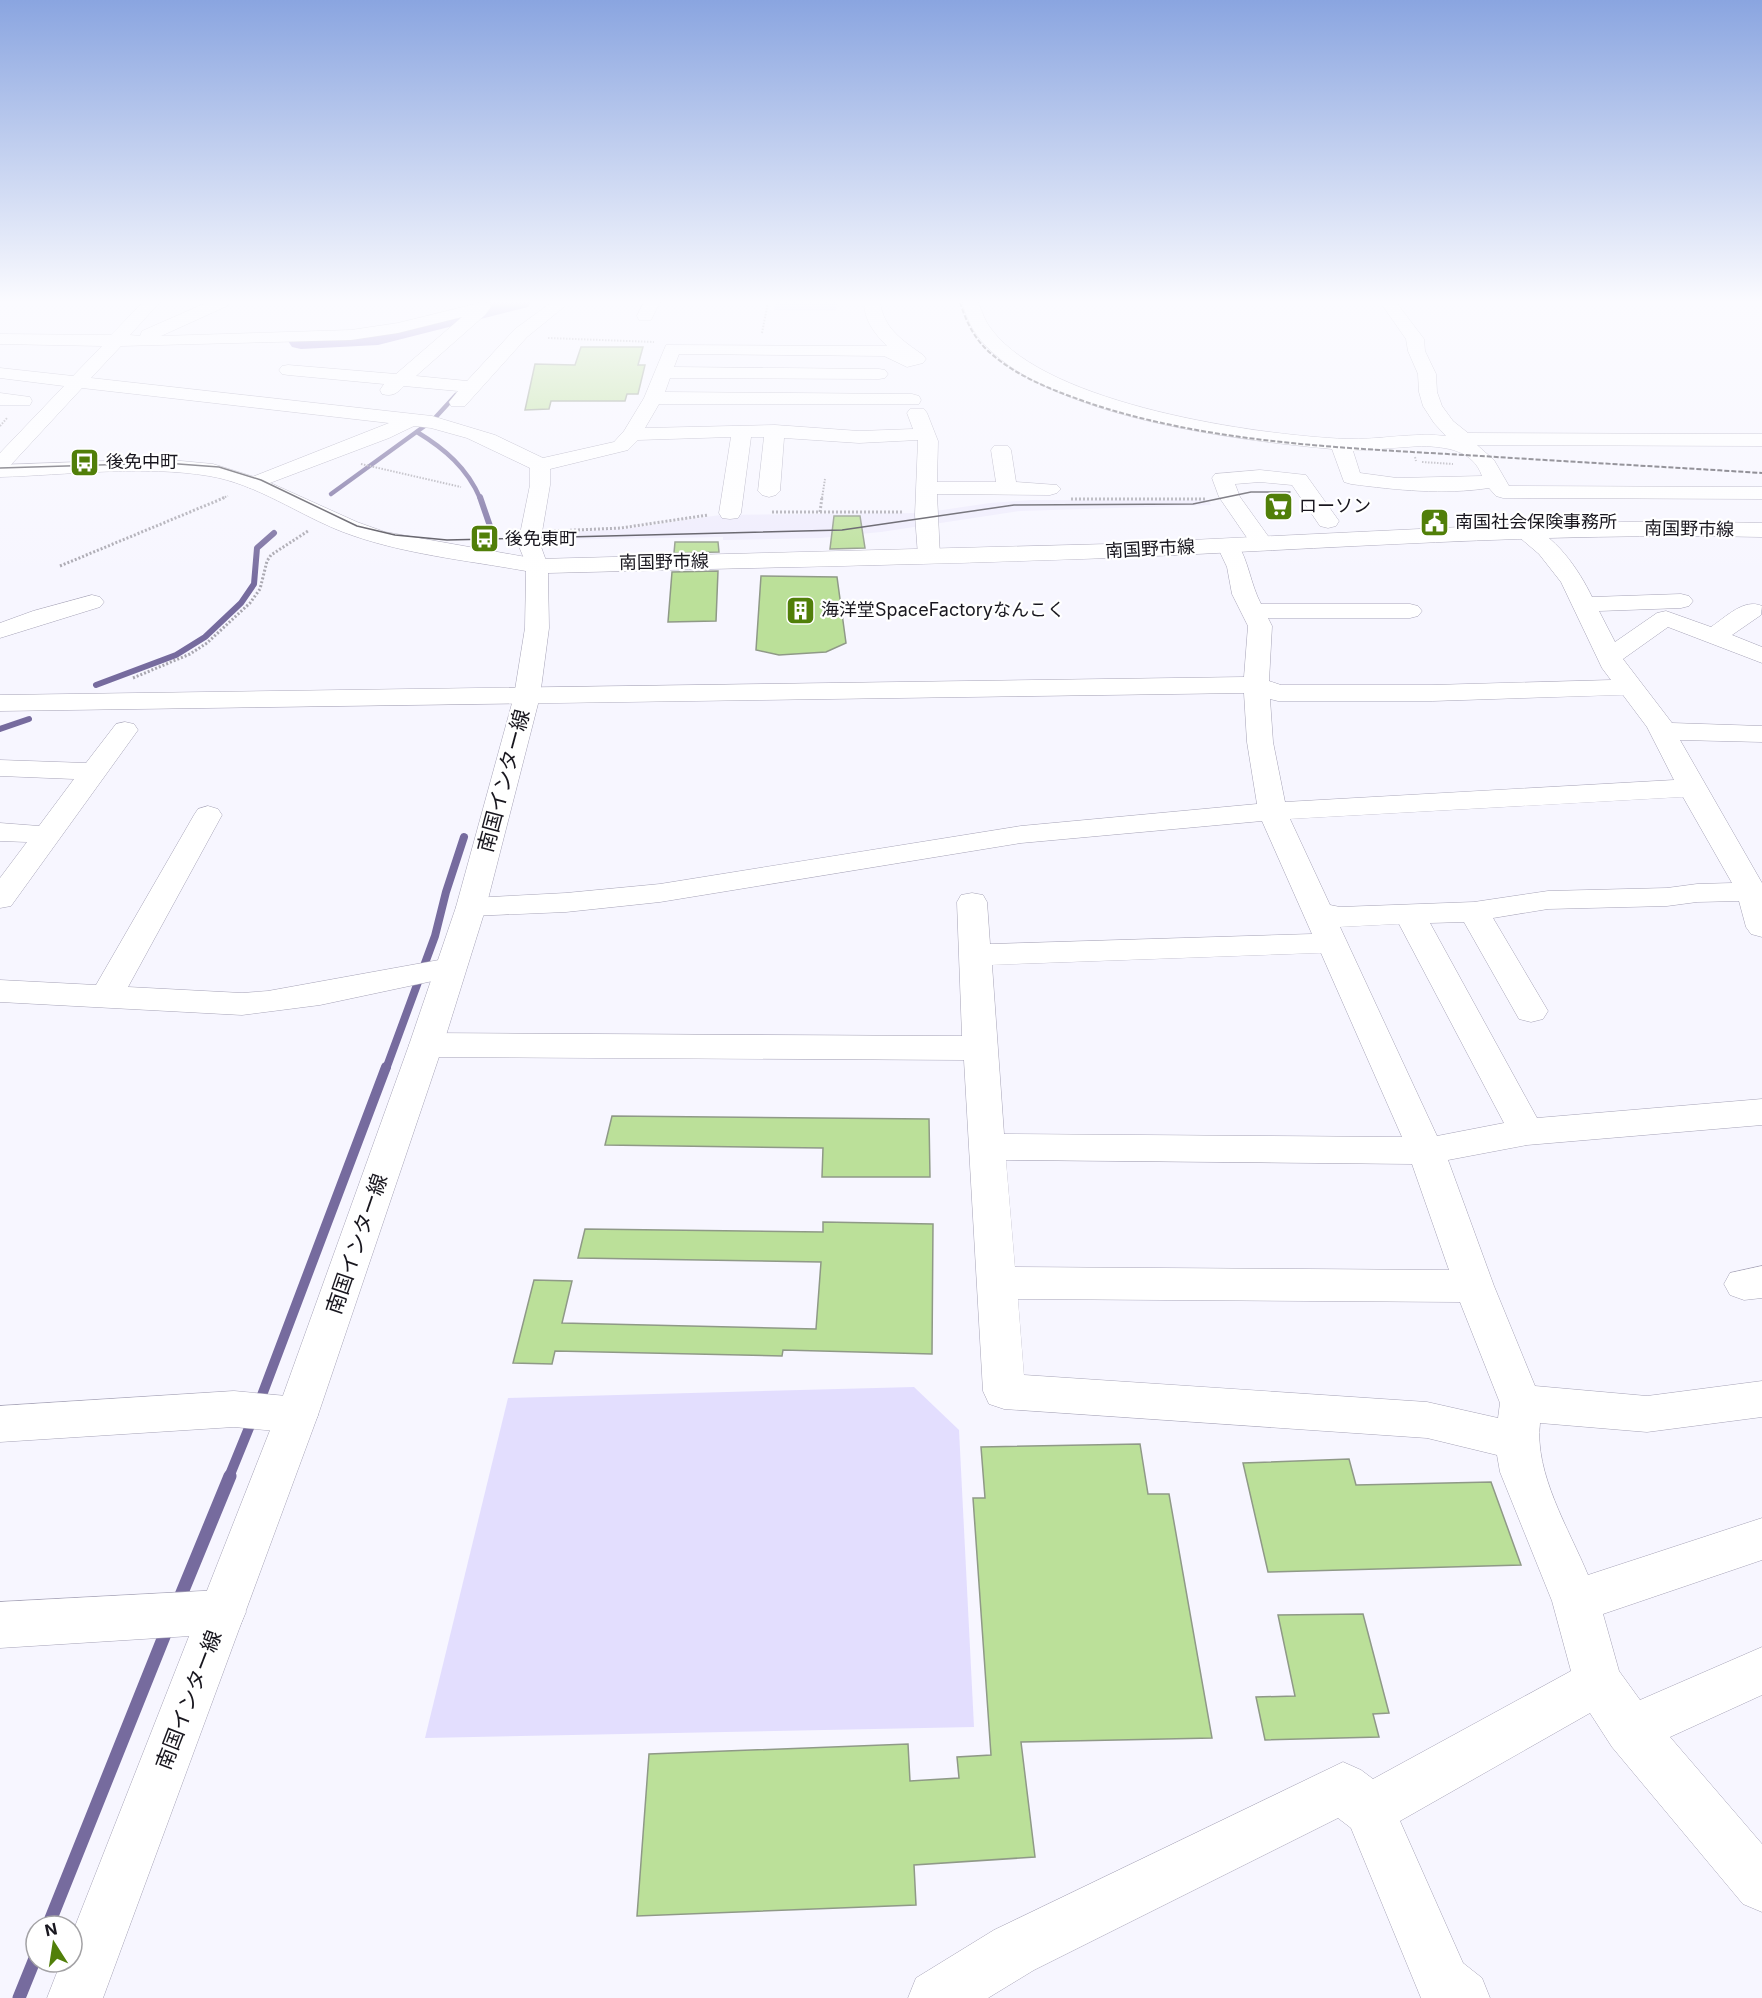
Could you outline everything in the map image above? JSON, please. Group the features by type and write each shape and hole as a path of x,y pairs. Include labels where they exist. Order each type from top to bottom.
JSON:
{"street":[{"path":"0,439 42,395"},
{"path":"1,464 64,395"},
{"path":"199,395 439,424 526,456 540,465 621,446 632,434 654,398 912,400"},
{"path":"234,399 241,395"},
{"path":"360,415 383,395"},
{"path":"439,424 465,395"},
{"path":"911,395 928,441 929,556"},
{"path":"1085,395 1175,421 1213,429 1348,445 1422,440 1762,440"},
{"path":"1429,395 1436,412 1451,432 1474,451 1488,478 1503,492 1762,493"},
{"path":"0,399 23,401"},
{"path":"261,481 411,420"},
{"path":"730,513 742,431"},
{"path":"632,434 775,431 859,437 925,434"},
{"path":"769,491 775,431"},
{"path":"1326,530 1350,473 1342,449 1348,445"},
{"path":"1001,450 1007,489"},
{"path":"1,464 172,466 213,470 261,481 403,531 439,549"},
{"name":"南国インター線","path":"75,1998 222,1612 267,1412 426,1045 471,907 527,696 537,628 534,549 540,465"},
{"path":"1350,473 1397,484 1488,478"},
{"path":"1326,530 1299,479 1260,476 1222,478 1230,497 1243,544 1238,567 1244,594 1254,611 1260,630 1256,685 1260,742 1272,811 1426,1151 1519,1422 1522,1472 1576,1601 1598,1682 1630,1729 1762,1885"},
{"path":"261,481 329,518 381,538 439,549 534,549"},
{"path":"928,488 1007,489 1059,494"},
{"name":"南国野市線","path":"534,549 929,556 1243,544 1326,530 1523,531 1660,528 1762,530"},
{"path":"1523,531 1547,549 1563,566 1586,604 1628,687 1649,709 1752,892 1762,927"},
{"path":"1586,604 1681,601"},
{"path":"0,631 41,616 92,602"},
{"path":"1713,637 1753,609"},
{"path":"1254,611 1410,611"},
{"path":"1611,656 1666,618 1762,656"},
{"path":"0,703 1256,685 1278,693 1432,693 1628,687"},
{"path":"0,899 125,730"},
{"path":"1662,731 1762,734"},
{"path":"0,768 94,772"},
{"path":"471,907 568,903 720,884 924,848 1064,829 1272,811 1692,788"},
{"path":"106,997 208,815"},
{"path":"0,832 48,835"},
{"path":"1730,854 1762,853"},
{"path":"1316,911 1340,917 1474,912 1548,900 1752,892"},
{"path":"972,902 1004,1391 1426,1420 1519,1422 1647,1414 1762,1399"},
{"path":"1474,912 1531,1011"},
{"path":"1409,914 1527,1132"},
{"path":"975,955 1331,944"},
{"path":"0,991 242,1004 273,1003 408,974 450,968"},
{"path":"426,1045 980,1048"},
{"path":"987,1147 1426,1151 1527,1132 1762,1112"},
{"path":"996,1283 1474,1286"},
{"path":"0,1424 267,1412"},
{"path":"1576,1601 1762,1539"},
{"path":"0,1625 222,1612"},
{"path":"1630,1729 1762,1671"},
{"path":"1370,1810 1598,1682"},
{"path":"936,1998 1014,1950 1343,1788 1370,1810 1443,1983 1462,1998"}],"path":[{"path":"329,454 378,469 461,487"},
{"path":"1422,462 1453,464"},
{"path":"820,512 825,479"},
{"path":"60,566 261,481"},
{"path":"1059,494 1211,498 1243,544"},
{"path":"534,549 621,528 730,513 927,512"},
{"path":"129,680 189,654 207,643 250,603 260,589 267,561 271,555 329,518"}],"shaded area":[{"path":"1032,500 1208,500 1211,505 1020,511 881,532 820,538 538,540 540,533 625,529 720,515 922,513 990,503"},
{"path":"914,1387 959,1430 974,1727 425,1738 508,1398"}],"building":[{"path":"528,395 627,395 625,401 551,401 549,409 525,410"},
{"path":"834,516 860,516 865,548 830,549"},
{"path":"675,542 718,542 719,552 674,553"},
{"path":"718,571 716,621 668,622 672,572"},
{"name":"海洋堂SpaceFactoryなんこく","path":"761,576 837,577 846,643 826,652 779,655 756,650"},
{"path":"612,1116 929,1119 930,1177 822,1177 823,1148 605,1145"},
{"path":"823,1222 933,1224 932,1354 783,1350 782,1356 555,1351 552,1364 513,1363 534,1280 572,1281 562,1323 816,1329 821,1262 578,1258 585,1229 823,1232"},
{"path":"1140,1444 1148,1494 1169,1494 1212,1738 1021,1742 1035,1857 914,1865 916,1905 637,1916 649,1754 908,1744 910,1781 959,1778 957,1757 991,1755 973,1498 985,1498 981,1447"},
{"path":"1349,1459 1356,1485 1491,1482 1521,1565 1268,1572 1243,1463"},
{"path":"1363,1614 1389,1713 1373,1714 1379,1737 1265,1740 1256,1697 1295,1696 1278,1615"}],"waterway":[{"path":"434,419 456,395"},
{"path":"331,494 426,425"},
{"path":"417,432 437,445 462,468 480,498"},
{"path":"480,497 491,529"},
{"path":"96,685 176,655 205,637 241,603 254,584 257,548 274,533"},
{"path":"0,729 29,719"},
{"path":"386,1069 435,936 446,892 464,837"},
{"path":"259,1403 386,1067"},
{"path":"229,1477 253,1418"},
{"path":"179,1600 230,1476"},
{"path":"53,1914 167,1629"},
{"path":"19,1998 29,1974"}],"tram line":[{"path":"0,468 165,463 219,467 261,480 357,526 395,535 447,540 842,530 1014,505 1193,504 1251,492 1290,492"}],"railway":[{"path":"1068,395 1142,418 1238,437 1335,447 1762,473"}],"place":[{"name":"後免中町","path":"85,462"},
{"name":"ローソン","path":"1278,506"},
{"name":"南国社会保険事務所","path":"1434,522"},
{"name":"後免東町","path":"484,539"},
{"name":"海洋堂SpaceFactoryなんこく","path":"800,610"}]}
